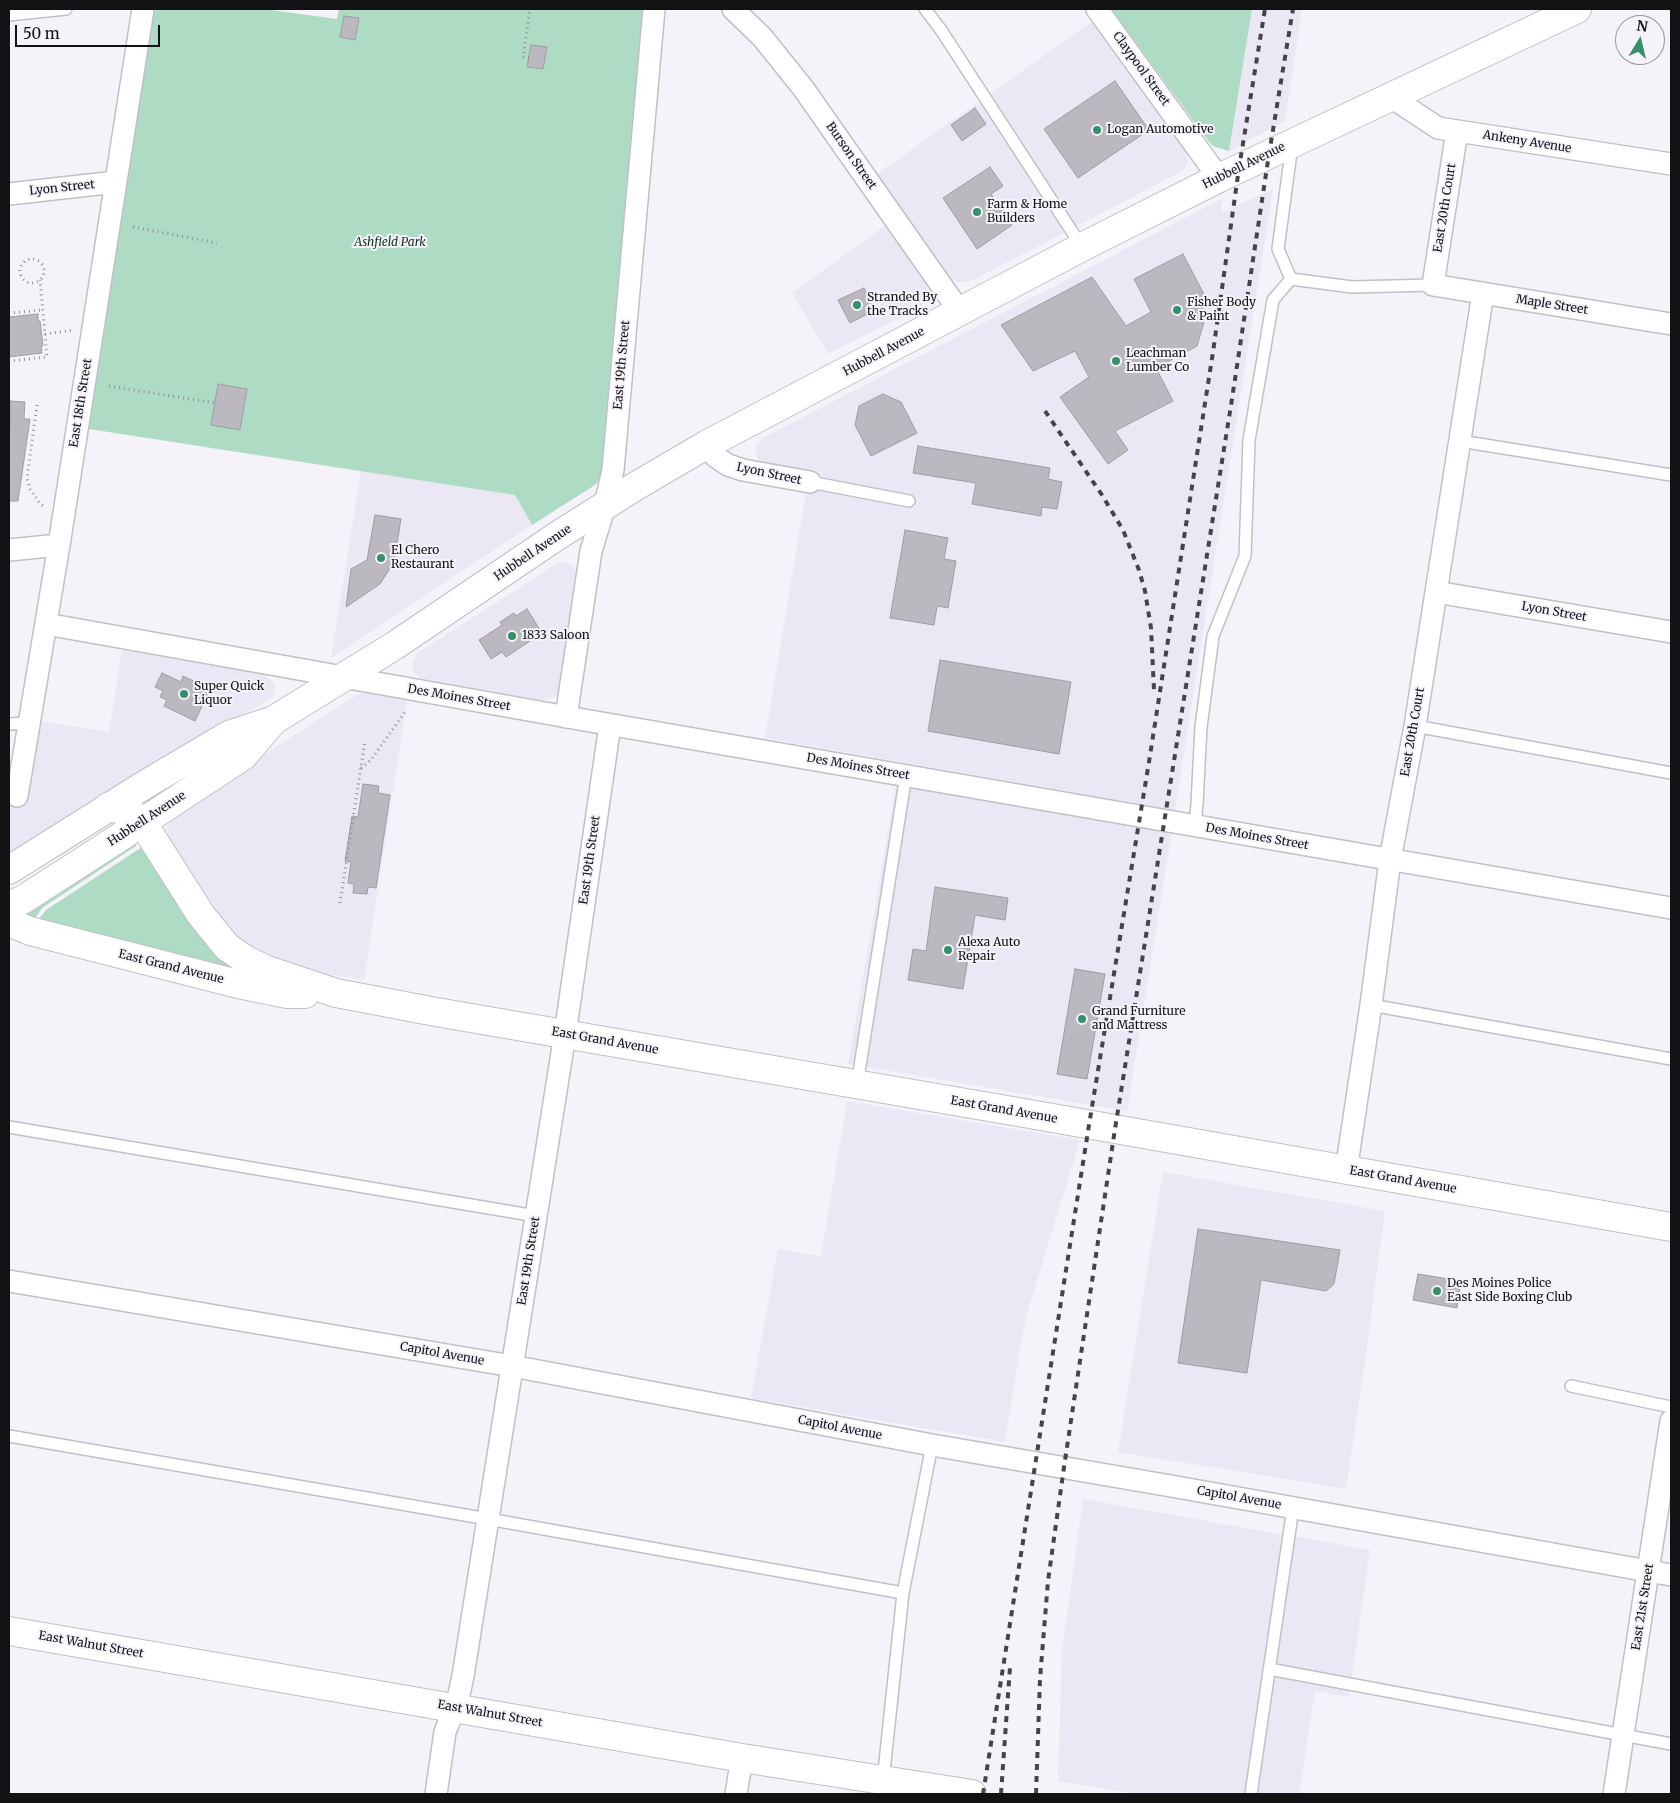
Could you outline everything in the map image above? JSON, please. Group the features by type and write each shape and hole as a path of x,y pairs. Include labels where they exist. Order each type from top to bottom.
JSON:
{"street":[{"name":"East 18th Street","path":"17,796 19,723 46,624 143,9"},
{"name":"East 19th Street","path":"566,717 591,550 605,505 613,470 654,9"},
{"name":"Burson Street","path":"733,9 762,37 803,88 960,312"},
{"name":"Claypool Street","path":"1097,9 1218,178"},
{"name":"Hubbell Avenue","path":"9,870 229,735 274,720 394,646 605,505 706,445 1082,247 1218,178 1577,9"},
{"name":"Ankeny Avenue","path":"1391,97 1438,128 1671,164"},
{"name":"East 20th Court","path":"1433,285 1457,131"},
{"name":"Lyon Street","path":"9,194 116,182"},
{"name":"Maple Street","path":"1433,285 1671,324"},
{"name":"East 20th Court","path":"1346,1170 1371,1006 1390,860 1415,726 1483,293"},
{"name":"Lyon Street","path":"706,445 716,457 728,465 743,470 810,482"},
{"path":"9,550 59,545"},
{"name":"Lyon Street","path":"1436,592 1671,632"},
{"name":"Des Moines Street","path":"46,624 342,678 1671,908"},
{"name":"Hubbell Avenue","path":"9,906 243,756 274,720"},
{"name":"East 19th Street","path":"436,1794 445,1732 455,1708 463,1676 565,1034 610,724"},
{"name":"East Grand Avenue","path":"108,808 123,810 134,815 142,822 201,916 227,947 246,960 267,970 336,993 1671,1227"},
{"name":"East Grand Avenue","path":"9,922 30,931 266,990 287,994 336,993"},
{"name":"Capitol Avenue","path":"9,1281 512,1366 932,1445 1671,1575"},
{"name":"East 21st Street","path":"1614,1794 1671,1420"},
{"name":"East Walnut Street","path":"9,1631 742,1758 972,1794"},
{"path":"736,1794 742,1758"}],"lane":[{"path":"9,15 66,9"},
{"path":"925,9 941,30 1082,247"},
{"path":"1291,279 1278,249 1292,143"},
{"path":"1291,279 1352,287 1433,285"},
{"path":"1194,826 1201,727 1213,636 1245,556 1251,431 1273,300 1291,279"},
{"path":"1460,441 1671,475"},
{"path":"810,482 909,501"},
{"path":"1415,726 1671,773"},
{"path":"857,1085 906,775"},
{"path":"1371,1006 1671,1058"},
{"path":"9,1127 536,1216"},
{"path":"1570,1386 1671,1407"},
{"path":"9,1436 903,1593"},
{"path":"883,1781 903,1593 932,1445"},
{"path":"1251,1794 1293,1508"},
{"path":"1269,1669 1671,1744"}],"path":[{"path":"529,58 523,57 530,9"},
{"path":"133,227 217,243"},
{"path":"9,361 47,357 40,280 44,273 43,265 32,258 25,261 20,272 22,279 33,283 40,280"},
{"path":"9,314 43,310"},
{"path":"45,334 67,331"},
{"path":"109,386 215,403"},
{"path":"37,405 27,478 30,488 49,513"},
{"path":"361,768 371,760 405,712"},
{"path":"340,903 365,741"}],"shaded area":[{"path":"1252,9 1302,9 1285,121 1229,151"},
{"path":"1094,20 1181,142 1187,152 1188,161 1185,168 1179,173 969,282 956,282 947,274 876,175"},
{"path":"1273,189 1175,810 765,738 809,473 765,464 758,459 755,449 757,443 763,438 1223,198 1221,213"},
{"path":"886,225 927,284 928,296 921,307 828,354 792,293"},
{"path":"361,471 515,495 532,525 331,658"},
{"path":"559,562 571,564 577,577 557,695 553,698 542,700 423,679 414,673 412,670 413,661 418,653"},
{"path":"122,650 264,675 275,685 275,690 273,696 265,702 133,777 9,855 9,794 28,796 39,721 109,732"},
{"path":"362,693 407,700 364,980 301,970 264,957 228,932 169,844 167,827 183,811 262,756"},
{"path":"896,785 1172,831 1127,1111 848,1064"},
{"path":"847,1101 1080,1140 1027,1314 1005,1442 751,1398 778,1249 821,1256"},
{"path":"1163,1172 1385,1211 1346,1489 1118,1452"},
{"path":"1083,1499 1370,1550 1349,1697 1315,1691 1299,1794 1139,1794 1058,1781 1062,1651"}],"green space":[{"name":"Ashfield Park","path":"154,9 264,9 337,19 339,9 643,9 602,473 595,485 532,525 515,495 89,429"},
{"path":"1111,9 1252,9 1229,151 1215,147 1210,143"},
{"path":"136,844 136,846 42,908 36,917 30,921 26,914 27,912 131,845"},
{"path":"142,847 251,974 38,920 46,910"}],"building":[{"path":"344,16 359,18 355,40 340,37"},
{"path":"531,45 547,47 543,69 527,67"},
{"name":"Logan Automotive","path":"1115,81 1149,130 1078,178 1044,129"},
{"path":"975,108 986,124 962,141 951,125"},
{"name":"Farm & Home Builders","path":"990,167 1003,186 991,194 1012,225 977,249 943,198"},
{"path":"1183,254 1208,302 1201,305 1206,315 1197,346 1156,368 1173,401 1115,431 1128,450 1108,464 1060,397 1089,377 1075,351 1033,371 1001,325 1092,277 1126,326 1151,312 1134,279"},
{"name":"Stranded By the Tracks","path":"864,288 875,310 850,323 838,300"},
{"path":"38,314 43,346 41,346 42,353 9,357 9,317"},
{"path":"218,384 247,389 240,430 211,425"},
{"path":"883,394 901,402 917,433 871,456 855,425 859,406"},
{"path":"10,401 25,402 24,419 30,419 18,501 9,501"},
{"path":"918,446 1050,468 1048,479 1062,482 1057,509 1042,507 1041,516 972,504 976,483 913,473"},
{"name":"El Chero Restaurant","path":"375,515 401,519 394,562 380,584 346,607 351,569 367,560"},
{"path":"905,530 948,538 944,559 956,561 948,608 937,606 934,625 890,618"},
{"name":"1833 Saloon","path":"527,609 542,633 506,657 502,652 491,659 479,640 502,625 500,622 514,613 516,616"},
{"path":"940,660 1071,682 1059,754 928,731"},
{"name":"Super Quick Liquor","path":"162,673 181,682 183,676 210,689 195,721 164,706 167,700 160,697 163,691 155,687"},
{"path":"363,784 379,786 378,793 390,795 376,888 368,887 367,894 353,893 354,884 348,883 351,862 345,861 352,816 358,817"},
{"name":"Alexa Auto Repair","path":"935,887 1008,898 1005,920 975,915 963,989 908,980 913,949 926,951"},
{"name":"Grand Furniture and Mattress","path":"1075,969 1105,974 1087,1079 1057,1074"},
{"path":"1198,1229 1340,1250 1334,1284 1326,1291 1261,1280 1247,1373 1178,1363"},
{"name":"Des Moines Police East Side Boxing Club","path":"1418,1274 1461,1281 1457,1308 1413,1300"}],"railway":[{"path":"983,1794 1089,1125 1149,762 1265,9"},
{"path":"1036,1794 1040,1679 1048,1581 1064,1467 1115,1129 1293,9"},
{"path":"1045,411 1102,495 1123,530 1139,570 1145,591 1151,628 1154,690"},
{"path":"1001,1794 1010,1667"}],"place":[{"name":"Logan Automotive","path":"1097,130"},
{"name":"Farm & Home Builders","path":"977,212"},
{"name":"Stranded By the Tracks","path":"857,305"},
{"name":"Fisher Body & Paint","path":"1177,310"},
{"name":"Leachman Lumber Co","path":"1116,361"},
{"name":"El Chero Restaurant","path":"381,558"},
{"name":"1833 Saloon","path":"512,636"},
{"name":"Super Quick Liquor","path":"184,694"},
{"name":"Alexa Auto Repair","path":"948,950"},
{"name":"Grand Furniture and Mattress","path":"1082,1019"},
{"name":"Des Moines Police East Side Boxing Club","path":"1437,1291"}]}
